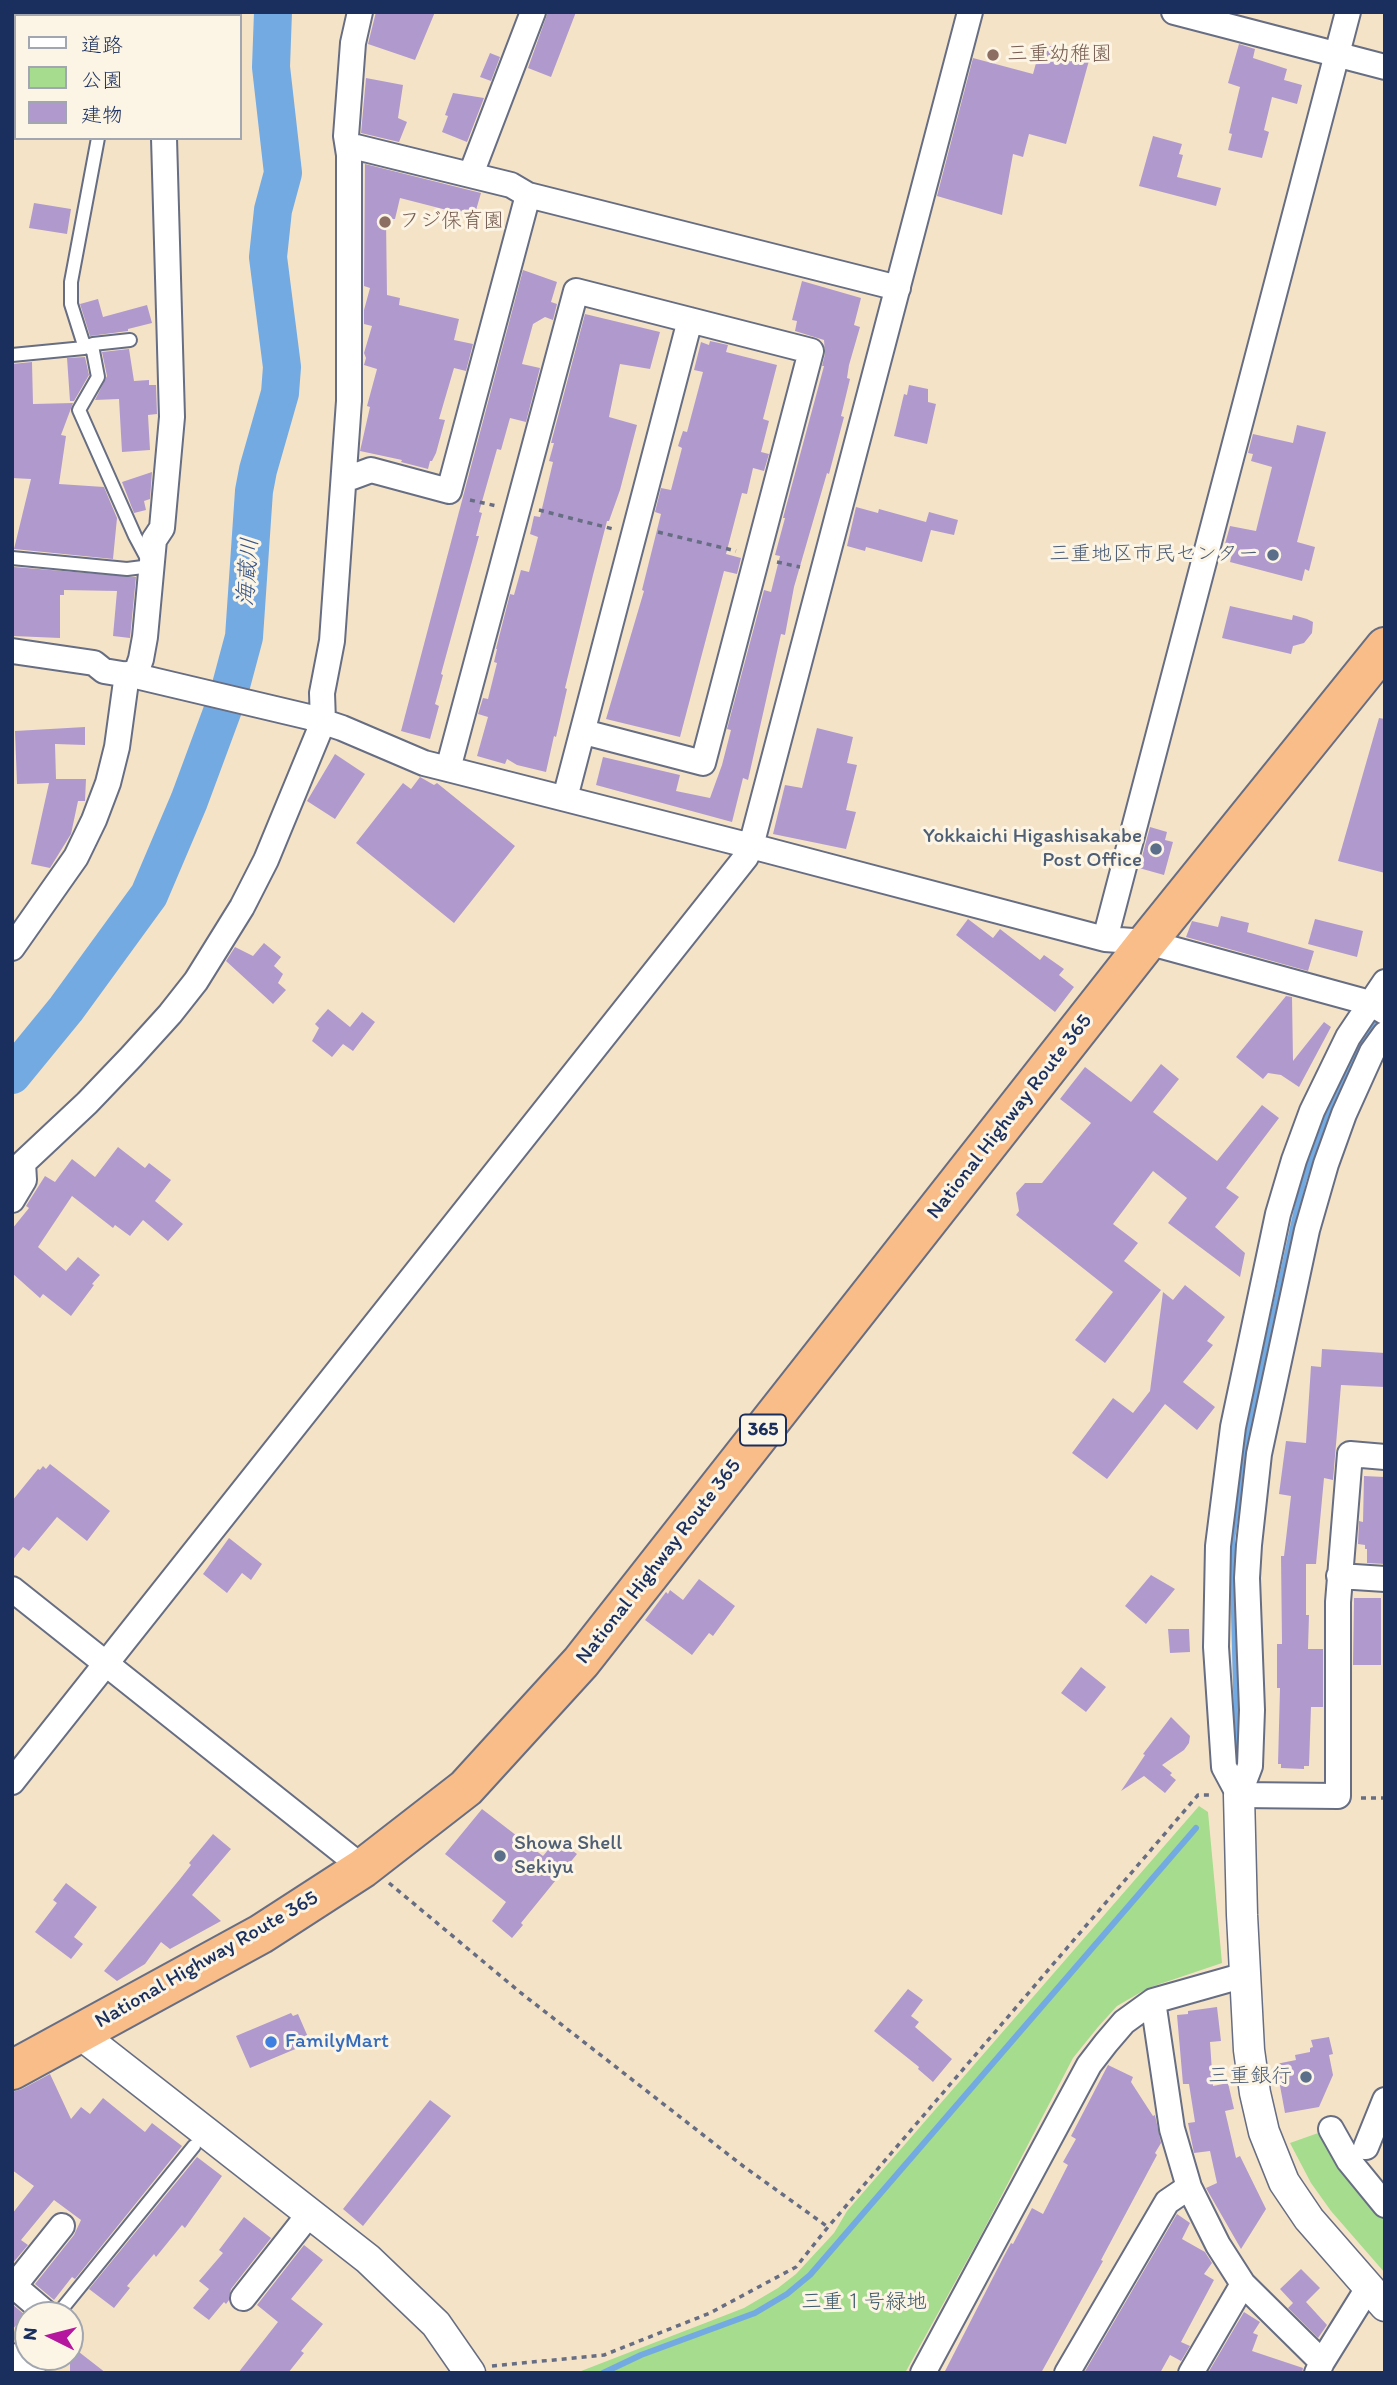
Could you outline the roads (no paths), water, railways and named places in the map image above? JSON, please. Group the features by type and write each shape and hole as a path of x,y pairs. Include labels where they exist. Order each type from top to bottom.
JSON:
{"highway":[{"name":"National Highway Route 365","path":"12,2070 261,1934 365,1867 466,1788 581,1662 1147,942 1385,647"}],"street":[{"path":"12,1200 24,1180 18,1166 122,1066 196,981 242,906 266,860 316,720 332,641 349,401 346,136 353,43 360,12"},
{"path":"471,174 533,12"},
{"path":"12,1783 737,868 751,846 970,12"},
{"path":"1174,12 1385,67"},
{"path":"1105,939 1348,12"},
{"path":"12,948 69,869 94,820 108,783 134,676 142,659 150,566 154,540 162,528 172,417 164,140"},
{"path":"348,145 510,184 528,195 898,288"},
{"path":"344,480 371,470 449,491 528,195"},
{"path":"448,769 576,291 811,351 703,763 584,732"},
{"path":"565,799 690,320"},
{"path":"12,651 94,663 104,671 316,720 424,763 1105,939 1147,942 1377,1007"},
{"path":"1239,1795 1224,1767 1216,1647 1218,1546 1226,1466 1278,1214 1294,1160 1312,1111 1348,1037 1377,1007 1385,982"},
{"path":"1153,2001 1171,2129 1189,2187 1218,2245 1243,2284 1319,2367 1376,2297 1308,2219 1284,2182 1270,2151 1251,2074 1239,1795 1250,1766 1252,1710 1247,1578 1259,1454 1307,1230 1344,1114 1381,1050 1348,1037"},
{"path":"1239,1795 1338,1796 1339,1576 1350,1454 1385,1457"},
{"path":"1339,1576 1385,1579"},
{"path":"12,1589 365,1867"},
{"path":"923,2373 1089,2065 1124,2022 1153,2001 1245,1975"},
{"path":"79,2033 368,2259 436,2324 469,2370"},
{"path":"1366,2147 1385,2100"},
{"path":"1331,2129 1349,2161 1385,2205"},
{"path":"1066,2373 1167,2202 1189,2187"},
{"path":"243,2298 310,2213"},
{"path":"32,2301 14,2286 62,2226"},
{"path":"1191,2373 1243,2284"}],"lane":[{"path":"12,558 127,569 144,569 150,566 79,410 99,377 93,351 83,342 71,303 71,282 98,140"},
{"path":"12,355 130,340"},
{"path":"68,2301 194,2146"}],"waterway":[{"name":"海蔵川","path":"12,1075 66,1009 149,895 189,801 229,693 244,637 254,491 280,393 282,367 268,257 273,210 283,173 271,67 273,12"},
{"path":"1238,1761 1232,1540 1247,1436 1303,1182 1325,1120 1358,1050 1381,1015"},
{"path":"603,2373 641,2355 755,2313 787,2294 810,2275 1196,1828"}],"place":[{"name":"三重幼稚園","path":"993,55"},
{"name":"フジ保育園","path":"385,222"},
{"name":"三重地区市民センター","path":"1273,555"},
{"name":"Yokkaichi Higashisakabe Post Office","path":"1156,849"},
{"name":"Showa Shell Sekiyu","path":"500,1856"},
{"name":"FamilyMart","path":"271,2042"},
{"name":"三重銀行","path":"1306,2077"}],"park label":[{"name":"三重１号緑地","path":"864,2303"}]}
